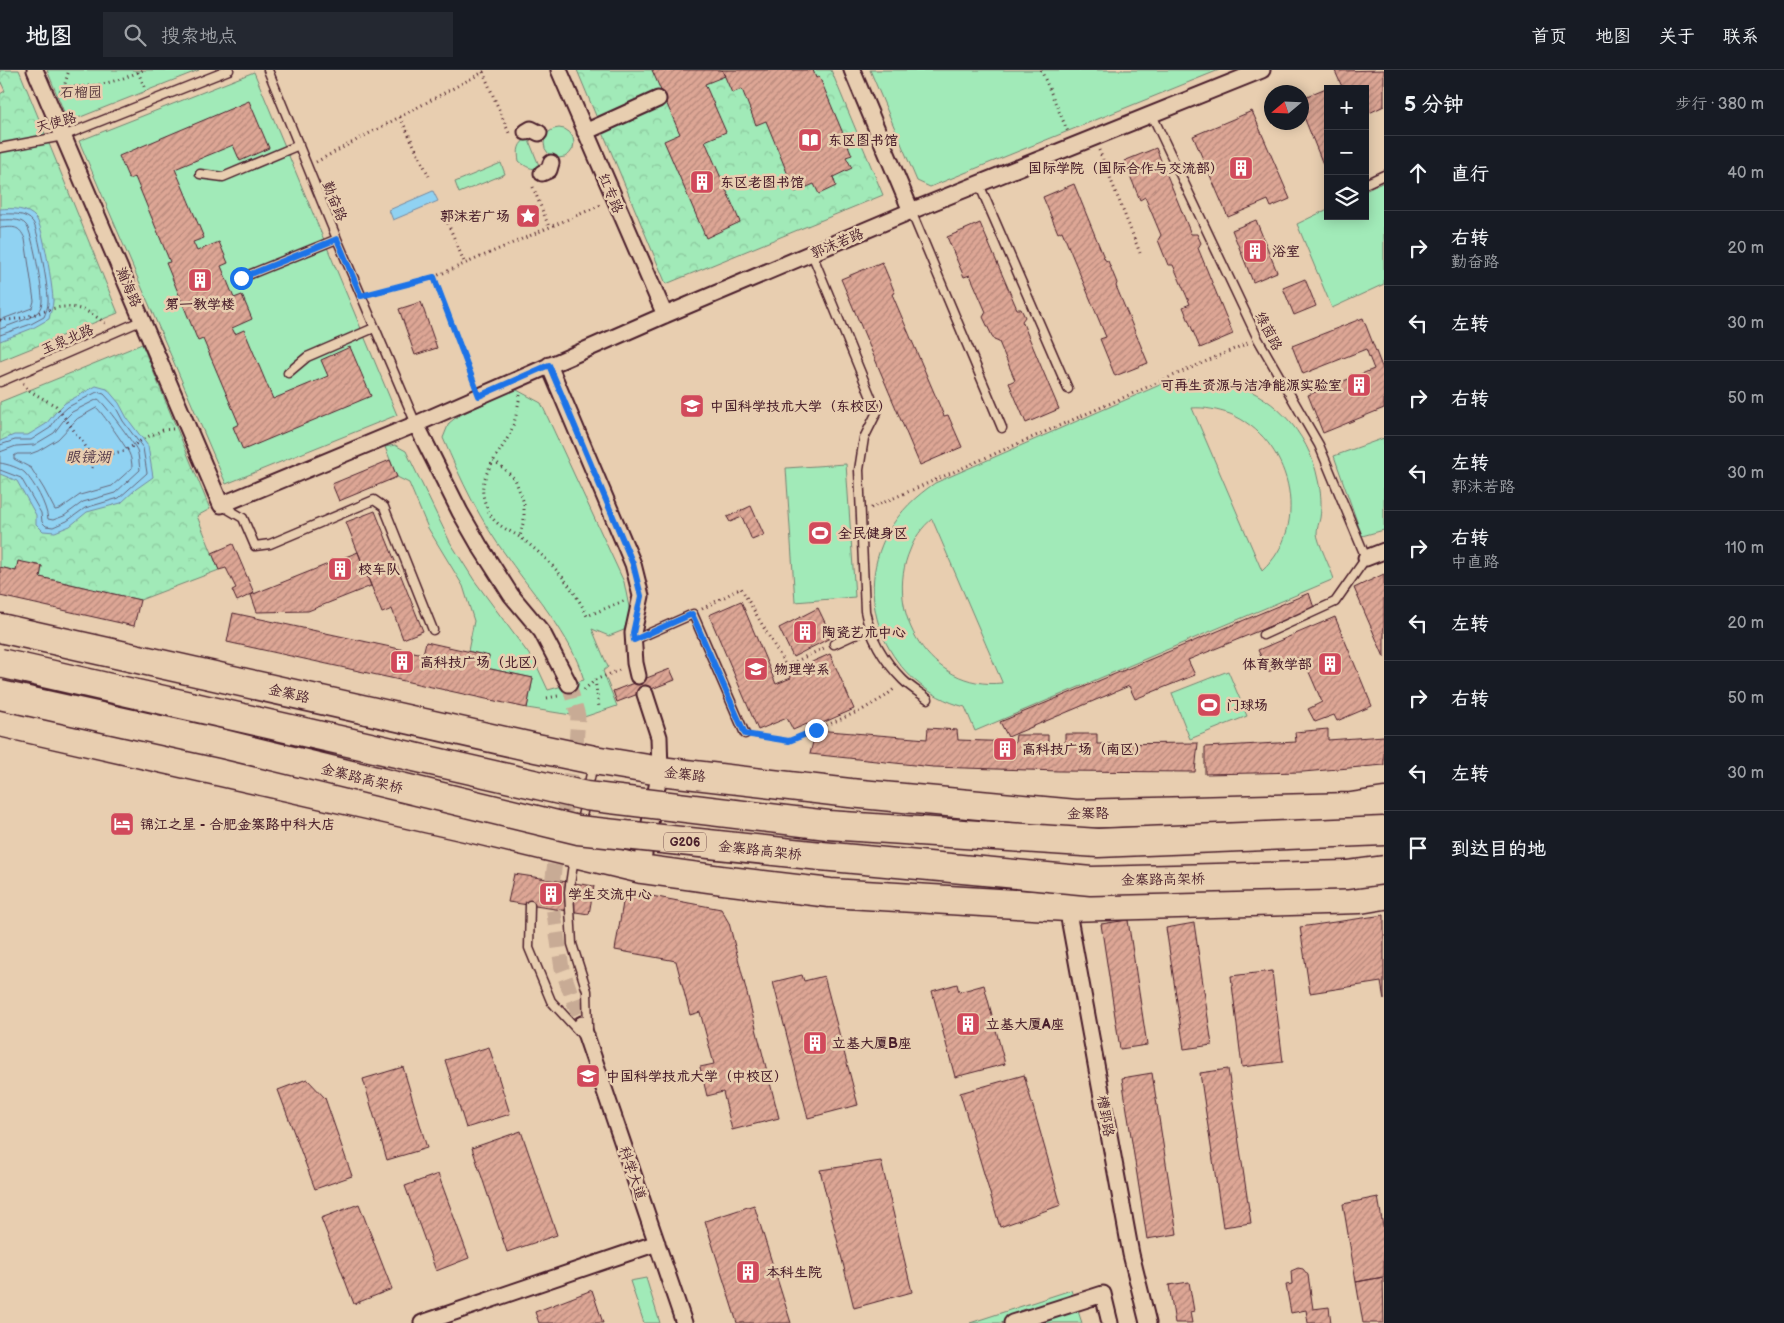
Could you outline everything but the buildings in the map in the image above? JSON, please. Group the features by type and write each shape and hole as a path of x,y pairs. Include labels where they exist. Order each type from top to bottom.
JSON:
{"highway":[{"name":"金寨路","path":"0,628 594,760 660,771 850,793 1076,814 1351,807 1384,802"},
{"path":"0,663 576,794 615,799 828,825 1098,843 1384,832"},
{"name":"金寨路高架桥","path":"0,695 222,744 578,830 821,856 1091,881 1346,875 1384,870"},
{"path":"0,722 470,828 577,845 641,869 830,893 1067,907 1350,899 1384,896"}],"street":[{"name":"瀚海路","path":"35,70 222,505"},
{"name":"红专路","path":"559,70 664,315"},
{"path":"852,70 911,211"},
{"name":"郭沫若路","path":"222,505 416,424 664,315 911,211 1262,70"},
{"path":"585,132 658,100"},
{"path":"549,365 633,564 641,596 633,633 637,670"},
{"path":"416,424 460,512 479,545 512,595 542,632 567,689"},
{"path":"1366,558 1384,551"},
{"path":"641,869 660,771 659,738 645,694"},
{"name":"槽郢路","path":"1067,907 1131,1254 1148,1323"},
{"name":"科学大道","path":"582,1024 684,1323"},
{"path":"422,1323 657,1243"},
{"path":"1012,1323 1103,1294 1110,1323"}],"lane":[{"name":"天使路","path":"0,148 63,136 229,70"},
{"name":"勤奋路","path":"268,70 374,328 416,424"},
{"name":"绿茵路","path":"1152,114 1258,339 1319,445 1366,558"},
{"path":"200,174 223,177 298,146"},
{"path":"1369,182 1384,175"},
{"path":"979,184 1068,389"},
{"path":"911,211 1002,428"},
{"path":"241,278 337,239"},
{"path":"812,254 877,412 864,438 859,470 865,611 869,628 884,656 903,680 928,699"},
{"name":"玉泉北路","path":"0,382 143,320"},
{"path":"288,373 307,357 374,328"},
{"path":"222,505 243,518 255,546 270,544 374,500 384,507 433,630"},
{"path":"1263,635 1335,602 1366,558"},
{"path":"634,640 692,614 745,734"},
{"path":"834,644 869,628"},
{"path":"588,1042 587,990 572,944 569,892 594,760"},
{"path":"530,905 529,948 551,1001 588,1042"}],"path":[{"path":"64,87 86,88 119,80 143,70"},
{"path":"307,167 487,70"},
{"path":"1042,70 1074,146"},
{"path":"138,72 151,100"},
{"path":"483,72 509,133"},
{"path":"400,116 429,176"},
{"path":"1094,138 1140,253"},
{"path":"533,187 549,227"},
{"path":"361,296 434,277 614,199"},
{"path":"444,214 465,264"},
{"path":"434,277 479,396"},
{"path":"0,320 12,320 62,306 80,308 96,316 116,332"},
{"path":"861,513 1258,339"},
{"path":"17,374 28,390 56,406 94,458 92,468"},
{"path":"523,377 516,418 507,439 487,471 482,489 486,505 494,520 506,530 520,537 552,566 580,601 587,616 619,601 641,596"},
{"path":"94,458 106,457 125,451 145,438 163,430 189,428"},
{"path":"494,460 516,479 524,503 524,520 520,537"},
{"path":"692,614 741,588 786,666 834,644"},
{"path":"583,690 595,680 637,670"},
{"path":"595,680 599,706"},
{"path":"745,734 789,741 862,710 886,696 903,680"},
{"path":"547,698 567,689"}],"green space":[{"path":"0,70 19,70 118,313 0,361 0,94 5,91 0,80"},
{"name":"石榴园","path":"47,70 199,70 68,122"},
{"path":"577,70 831,70 883,195 666,284"},
{"path":"870,70 1219,70 930,187 917,181"},
{"path":"254,72 397,415 226,484 79,141"},
{"path":"559,128 570,132 574,143 570,154 559,158 548,154 544,143 548,132"},
{"path":"528,138 540,168 534,169 519,161 519,147"},
{"path":"501,163 505,174 459,193 455,182"},
{"path":"1384,182 1384,284 1332,308 1297,224 1324,211 1324,220 1369,220 1369,189"},
{"path":"142,344 210,509 197,516 219,570 140,600 40,577 42,566 18,562 16,571 0,567 0,402"},
{"path":"1185,380 1223,382 1257,394 1285,416 1297,430 1313,462 1321,499 1318,537 1334,579 975,731 965,707 938,697 916,681 897,661 884,638 876,612 873,586 877,559 888,532 909,504 935,483 1162,384","holes":["1192,408 1207,408 1230,414 1251,426 1267,442 1280,462 1288,484 1290,507 1287,530 1278,552 1262,571","932,519 1002,682 1002,683 977,682 954,674 935,661 919,643 909,621 903,598 903,574 914,542 922,529"]},
{"path":"515,389 541,403 624,582 630,612 624,630 609,636 592,629 608,667 603,671 617,706 584,717 527,708 533,678 486,668 489,656 468,651 474,621 463,586 428,528 409,483 397,477 385,447 395,445 406,451 450,542 474,580 536,664 548,690 584,680 578,663 561,631 498,544 480,515 443,438 449,423 458,416"},
{"path":"1384,438 1384,530 1362,536 1334,456"},
{"name":"全民健身区","path":"846,464 855,597 795,602 786,468"},
{"name":"门球场","path":"1228,671 1247,716 1190,739 1172,693"},
{"path":"646,1278 660,1323 644,1323 630,1281"},
{"path":"1071,1290 1082,1323 970,1323"}],"water":[{"path":"433,191 438,201 393,220 389,210"},
{"path":"0,209 24,210 33,215 39,223 49,271 53,306 49,319 33,328 0,341"},
{"name":"眼镜湖","path":"96,386 107,389 119,403 127,418 148,446 153,477 121,503 87,512 70,526 55,532 43,531 36,524 36,515 17,481 0,474 0,441 14,435 28,435 46,424 65,403"}],"tunnel":[{"path":"569,684 578,716 576,746 551,892 562,969 582,1024"}],"place":[{"name":"东区图书馆","path":"810,140"},
{"name":"国际学院（国际合作与交流部）","path":"1241,168"},
{"name":"东区老图书馆","path":"702,182"},
{"name":"郭沫若广场","path":"528,216"},
{"name":"浴室","path":"1255,251"},
{"name":"第一教学楼","path":"200,280"},
{"name":"可再生资源与洁净能源实验室","path":"1359,385"},
{"name":"中国科学技术大学（东校区）","path":"692,406"},
{"name":"全民健身区","path":"820,533"},
{"name":"校车队","path":"340,569"},
{"name":"陶瓷艺术中心","path":"805,632"},
{"name":"高科技广场（北区）","path":"402,662"},
{"name":"体育教学部","path":"1330,664"},
{"name":"物理学系","path":"756,669"},
{"name":"门球场","path":"1209,705"},
{"name":"高科技广场（南区）","path":"1005,749"},
{"name":"锦江之星 - 合肥金寨路中科大店","path":"122,824"},
{"name":"学生交流中心","path":"551,894"},
{"name":"立基大厦A座","path":"968,1024"},
{"name":"立基大厦B座","path":"815,1043"},
{"name":"中国科学技术大学（中校区）","path":"588,1076"},
{"name":"本科生院","path":"748,1272"}],"route":[{"path":"241,278 337,239 361,296 434,277 479,396 549,365 633,564 641,596 633,633 634,640 692,614 745,734 789,741 816,730"}]}
